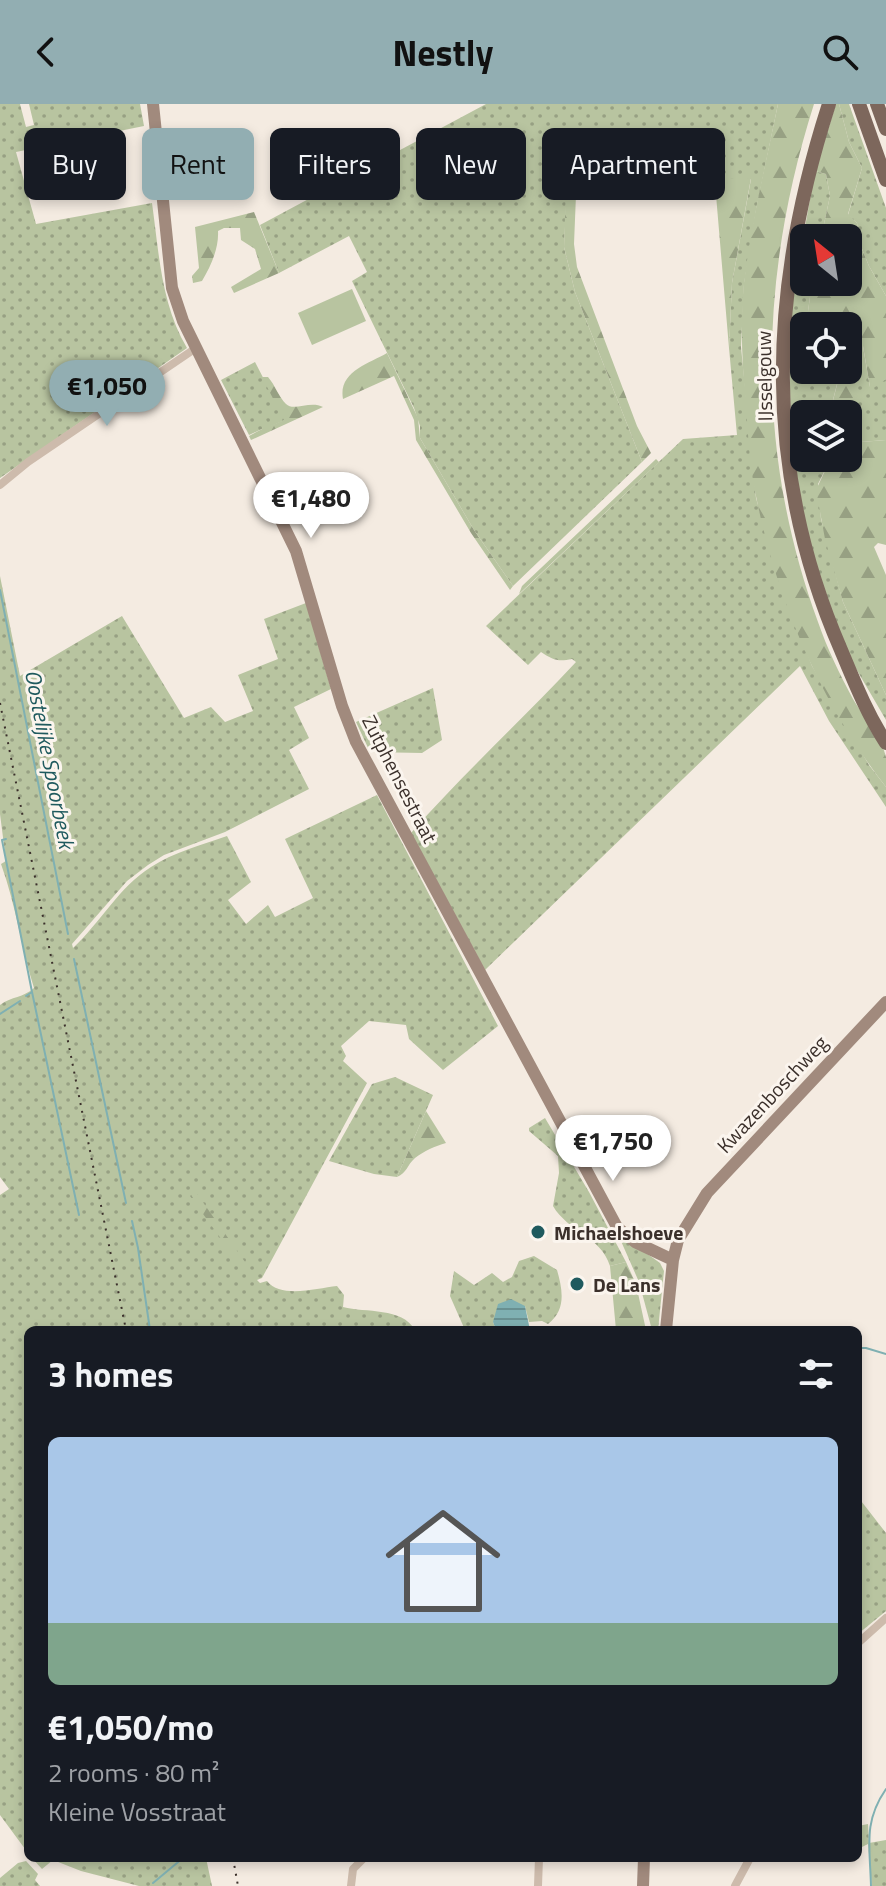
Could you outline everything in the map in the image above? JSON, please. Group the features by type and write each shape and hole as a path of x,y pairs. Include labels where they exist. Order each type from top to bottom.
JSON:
{"main road":[{"name":"IJsselgouw","path":"829,104 817,140 788,272 782,373 786,450 798,520 811,571 838,645 886,743"},
{"path":"859,104 886,180"},
{"path":"877,104 886,129"},
{"name":"IJsselgouw","path":"838,645 886,723"}],"street":[{"name":"Zutphensestraat","path":"153,104 172,288 183,321 296,551 342,706 364,759 617,1227 635,1242 673,1260"},
{"path":"0,485 28,462 196,348"},
{"name":"Kwazenboschweg","path":"673,1260 678,1240 707,1193 886,1002"},
{"path":"666,1326 673,1260"},
{"path":"862,1639 886,1618"},
{"path":"351,1886 353,1869 360,1862"},
{"path":"538,1886 539,1862"},
{"path":"643,1886 644,1862"},
{"path":"735,1886 748,1862"}],"green space":[{"path":"0,104 20,104 26,127 34,125 29,104 140,104 144,126 126,130 24,128 24,150 16,152 24,181 24,200 29,200 36,224 152,203 166,296 187,348 0,478"},
{"path":"486,104 778,104 744,284 741,347 756,498 780,583 812,666 869,765 886,787 886,807 829,721 800,666 485,970 411,833 576,662 572,659 556,660 541,652 528,665 486,626 683,439 737,435 729,348 732,283 751,179 725,181 725,128 542,128 542,200 566,200 564,247 575,292 642,462 513,586 474,530 420,438 414,408 352,281 367,272 349,236 279,273 260,225 307,200 400,200 400,150 416,141 416,200 526,200 526,128 441,128"},
{"path":"778,104 814,104 796,169 774,299 772,363 775,428 783,493 797,557 822,632 848,690 884,751 886,787 842,722 805,652 777,577 753,477 743,359 744,283"},
{"path":"836,104 839,104 849,142 862,168 848,214 857,224 824,224 830,196 826,174 815,171"},
{"path":"839,104 849,104 886,208 886,296 862,249 862,224 857,224 848,215 862,168 849,142"},
{"path":"815,171 826,174 830,196 824,224 806,224"},
{"path":"725,178 751,178 732,283 729,348 716,200 725,200"},
{"path":"566,200 576,200 574,244 577,267 637,426 651,453 642,462 575,292 564,247"},
{"path":"254,212 279,273 234,293 231,287 261,269 255,249 241,240 240,228 224,228 218,231 216,250 202,281 193,283 192,276 199,268 195,227"},
{"path":"862,249 886,296 886,379 872,389 870,387 863,346 862,353 862,312 808,312 810,296 862,296"},
{"path":"352,289 366,321 312,345 298,313"},
{"path":"793,296 810,296 808,312 790,312 790,384 837,384 833,400 790,400 788,323"},
{"path":"862,341 870,387 886,379 886,440 862,442 862,400 853,400 856,384 862,384"},
{"path":"387,353 418,418 420,438 474,530 513,586 510,590 471,533 416,440 414,420 394,376 343,399 345,382 350,375"},
{"path":"255,362 285,420 269,427 266,421 262,429 249,435 221,380"},
{"path":"262,377 268,377 289,406 323,407 251,440 249,436 262,429 266,420 270,426 284,420"},
{"path":"837,384 857,384 855,400 833,400"},
{"path":"886,440 886,545 878,543 874,547 886,575 886,695 843,602 825,539 816,490 824,472 862,472 862,442"},
{"path":"656,459 659,462 519,594 522,586"},
{"path":"795,472 824,472 818,484 821,519 843,602 886,695 886,720 841,643 810,558"},
{"path":"0,576 20,676 122,616 184,718 211,707 225,722 253,711 238,675 278,659 264,619 306,603 331,689 294,707 309,738 289,750 309,789 225,832 164,855 148,865 127,881 72,944 73,948 119,895 151,867 188,849 227,836 251,882 228,900 246,924 268,905 275,917 313,898 285,839 377,795 498,1026 443,1070 409,1039 406,1025 369,1021 341,1046 346,1056 343,1061 367,1083 262,1278 257,1280 290,1291 337,1286 344,1295 343,1307 393,1314 412,1326 24,1326 24,1848 0,1815 0,1195 9,1189 0,1177 0,1005 34,988 1,864 6,861 0,814"},
{"path":"433,688 442,740 422,753 370,752 356,722"},
{"path":"395,1077 433,1095 397,1177 329,1161 372,1084"},
{"path":"426,1111 446,1143 418,1155 397,1177"},
{"path":"545,1118 626,1262 610,1266 599,1248 559,1215 553,1206 559,1173 558,1156 529,1131"},
{"path":"195,1191 257,1279 248,1276 190,1196"},
{"path":"617,1232 660,1263 664,1271 658,1326 651,1326 639,1282"},
{"path":"534,1256 557,1270 562,1300 554,1319 548,1324 529,1322 525,1306 493,1322 494,1326 463,1326 450,1296 454,1271 474,1285 492,1273 503,1282 512,1277 519,1261"},
{"path":"626,1262 636,1284 645,1326 616,1326 610,1266"},
{"path":"862,1502 886,1533 886,1611 862,1631"},
{"path":"868,1824 869,1843 886,1840 886,1886 872,1886 868,1844 862,1847 862,1825"},
{"path":"27,1862 38,1874 35,1880 40,1886 0,1886 0,1878 18,1863"},
{"path":"36,1862 51,1862 42,1869"},
{"path":"58,1862 207,1862 212,1886 139,1886"}],"water":[{"path":"511,1299 525,1306 529,1326 494,1326 498,1304"}],"waterway":[{"name":"Oostelijke Spoorbeek","path":"0,590 68,934"},
{"path":"6,839 2,840 32,992 26,996"},
{"name":"Oostelijke Spoorbeek","path":"74,959 126,1203"},
{"path":"32,992 79,1215"},
{"path":"0,1014 20,1001"},
{"name":"Oostelijke Spoorbeek","path":"132,1221 149,1326"},
{"path":"862,1348 886,1354"},
{"path":"871,1886 871,1824 886,1789"},
{"path":"153,1883 178,1862"}],"railway":[{"path":"0,703 125,1326"},
{"path":"234,1862 238,1886"}],"place":[{"name":"Michaelshoeve","path":"538,1232"},
{"name":"De Lans","path":"577,1284"}]}
